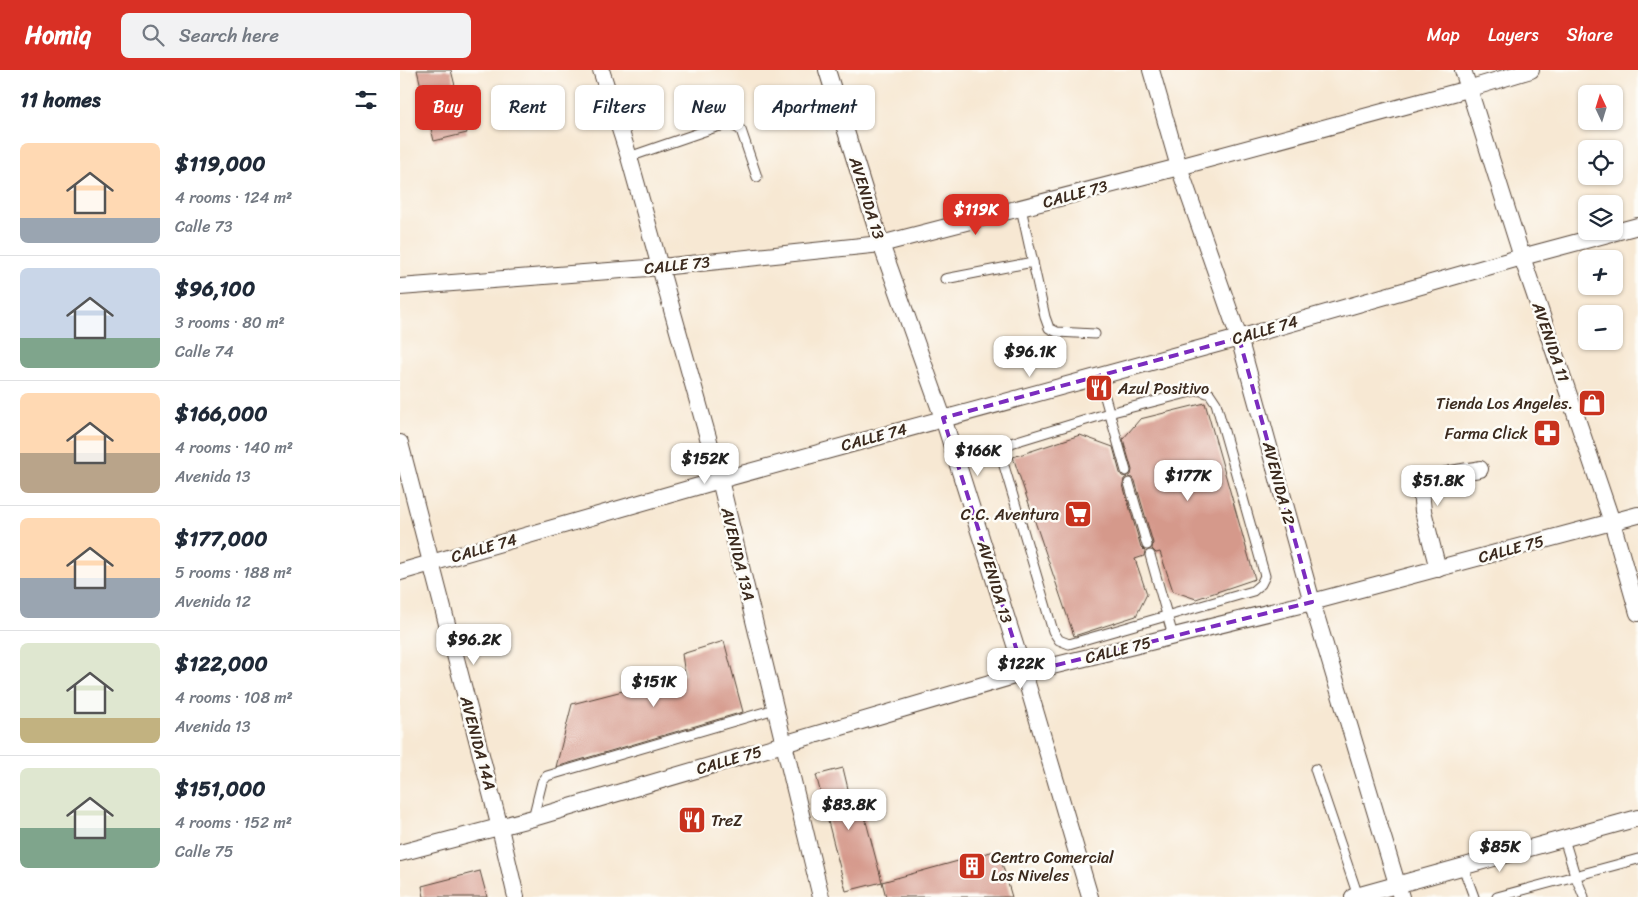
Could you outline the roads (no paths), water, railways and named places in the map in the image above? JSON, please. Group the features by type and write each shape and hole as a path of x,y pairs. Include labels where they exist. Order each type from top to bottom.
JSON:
{"street":[{"name":"AVENIDA 13A","path":"601,70 629,157 720,480 821,897"},
{"name":"AVENIDA 13","path":"827,70 880,244 944,418 1024,673 1090,897"},
{"name":"AVENIDA 12","path":"1151,70 1179,167 1239,338 1312,602 1399,891"},
{"name":"AVENIDA 11","path":"1462,70 1522,257 1612,522 1638,613"},
{"name":"CALLE 73","path":"400,287 661,268 880,244 1179,167 1468,89 1531,70"},
{"name":"CALLE 74","path":"400,572 720,480 1239,338 1522,257 1638,226"},
{"name":"AVENIDA 14A","path":"400,443 500,828 516,897"},
{"path":"1438,569 1423,511 1421,491 1425,484 1434,479 1480,469"},
{"name":"CALLE 75","path":"400,853 500,828 1024,673 1312,602 1638,515"},
{"path":"1356,896 1399,891 1463,867 1638,818"}],"lane":[{"path":"629,157 730,124 741,130 756,178"},
{"path":"1021,208 1049,328 1057,332 1095,334"},
{"path":"945,279 1033,262"},
{"path":"1099,376 1126,471"},
{"path":"1199,390 1210,394 1216,403 1265,576 1261,584 1253,591 1168,617 1069,644 1059,640 1053,631 1002,459 1005,450 1011,443 1199,390"},
{"path":"1129,483 1146,545"},
{"path":"1150,555 1173,636"},
{"path":"532,818 542,782 547,776 775,709"},
{"path":"1315,769 1356,896"},
{"path":"1564,839 1584,897"},
{"path":"1497,897 1638,859"},
{"path":"1463,867 1474,897"}],"place":[{"name":"Azul Positivo","path":"1099,388"},
{"name":"Tienda Los Angeles.","path":"1592,403"},
{"name":"Farma Click","path":"1547,433"},
{"name":"C.C. Aventura","path":"1078,514"},
{"name":"TreZ","path":"692,820"},
{"name":"Centro Comercial Los Niveles","path":"972,866"}]}
